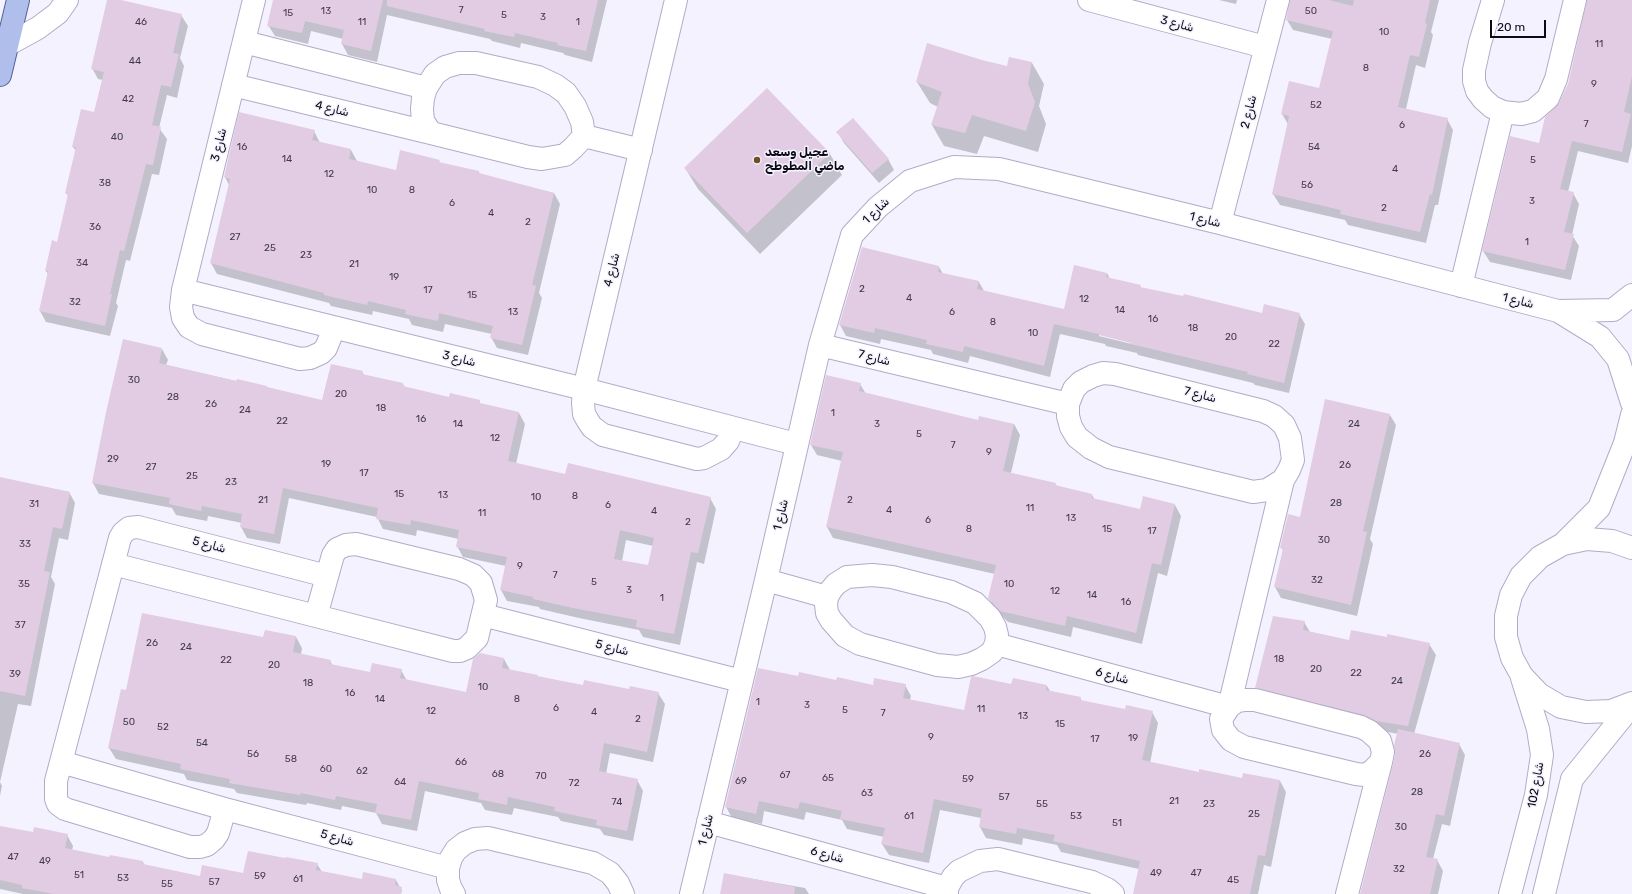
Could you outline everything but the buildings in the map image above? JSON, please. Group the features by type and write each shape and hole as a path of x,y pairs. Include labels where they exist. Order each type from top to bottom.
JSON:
{"main road":[{"path":"0,75 18,0"}],"street":[{"path":"7,45 43,25 58,13 67,0"},
{"name":"شارع 3","path":"254,0 183,290 181,307 183,318 190,327 202,334 300,358 310,358 321,353 326,348 334,328"},
{"name":"شارع 4","path":"584,389 676,0"},
{"name":"شارع 3","path":"1089,0 1265,47"},
{"name":"شارع 2","path":"1220,223 1278,0"},
{"path":"1492,0 1480,43 1474,70 1474,81 1477,91 1492,107 1503,112 1521,114 1533,111 1548,98 1556,79 1575,0"},
{"path":"244,42 426,88"},
{"path":"431,133 423,121 422,109 426,88 435,74 445,67 458,63 476,63 538,77 555,85 566,93 575,106 582,122 584,136 641,150"},
{"name":"شارع 4","path":"233,85 528,157 542,159 565,154 584,136"},
{"path":"1461,286 1503,112"},
{"name":"شارع 1","path":"691,894 766,580 820,344 852,235 878,206 910,181 954,167 999,169 1220,223 1558,311 1613,310 1632,296"},
{"name":"شارع 3","path":"183,290 584,389 733,429 796,444"},
{"name":"شارع 1","path":"1558,311 1600,337 1618,360 1632,403"},
{"name":"شارع 7","path":"820,344 1068,404 1074,389 1081,382 1093,376 1115,374 1263,411 1274,416 1284,426 1290,438 1293,460 1283,480 1229,707"},
{"path":"584,389 584,414 592,427 603,434 696,459 704,458 721,449 728,441 733,429"},
{"path":"1068,404 1068,416 1071,427 1078,437 1091,448 1109,457 1253,492 1267,490 1283,480"},
{"path":"1563,544 1599,508 1625,443 1632,414"},
{"name":"شارع 5","path":"225,808 218,833 207,845 200,847 190,846 65,809 58,804 55,793 56,781 120,538 129,528 138,527 327,576"},
{"path":"1632,548 1612,541 1587,538 1563,544 1540,557 1521,576 1511,595 1506,616 1506,637 1512,658 1522,676 1540,694 1561,707 1586,712 1611,711 1632,704"},
{"path":"113,564 316,616 453,651 460,651 467,648 476,638 486,600 481,583 473,575 451,567 356,544 346,545 337,549 333,555 316,616"},
{"path":"856,576 892,577 951,592 975,603 990,618 997,635 996,644 992,652 982,659 971,664 958,667 937,665 860,644 845,636 831,620 826,605 828,597 836,584 847,578 856,576"},
{"path":"766,580 828,597"},
{"name":"شارع 5","path":"483,616 741,682"},
{"name":"شارع 6","path":"996,644 1229,707"},
{"name":"شارع 102","path":"1510,894 1536,796 1542,755 1538,729 1522,676"},
{"path":"1347,894 1382,762 1383,752 1380,741 1369,731 1361,727 1255,700 1237,701 1229,707 1221,720 1223,730 1231,740 1244,747 1365,775 1372,772 1382,762"},
{"path":"1544,894 1572,779 1632,704"},
{"name":"شارع 5","path":"61,762 448,868"},
{"name":"شارع 6","path":"708,822 947,891 953,877 969,866 980,861 998,859 1092,882 1113,894"},
{"path":"454,894 448,880 448,868 451,858 460,846 475,839 488,838 592,863 610,873 618,883 623,894"}],"place":[{"name":"عجيل وسعد ماضي المطوطح","path":"757,160"}]}
